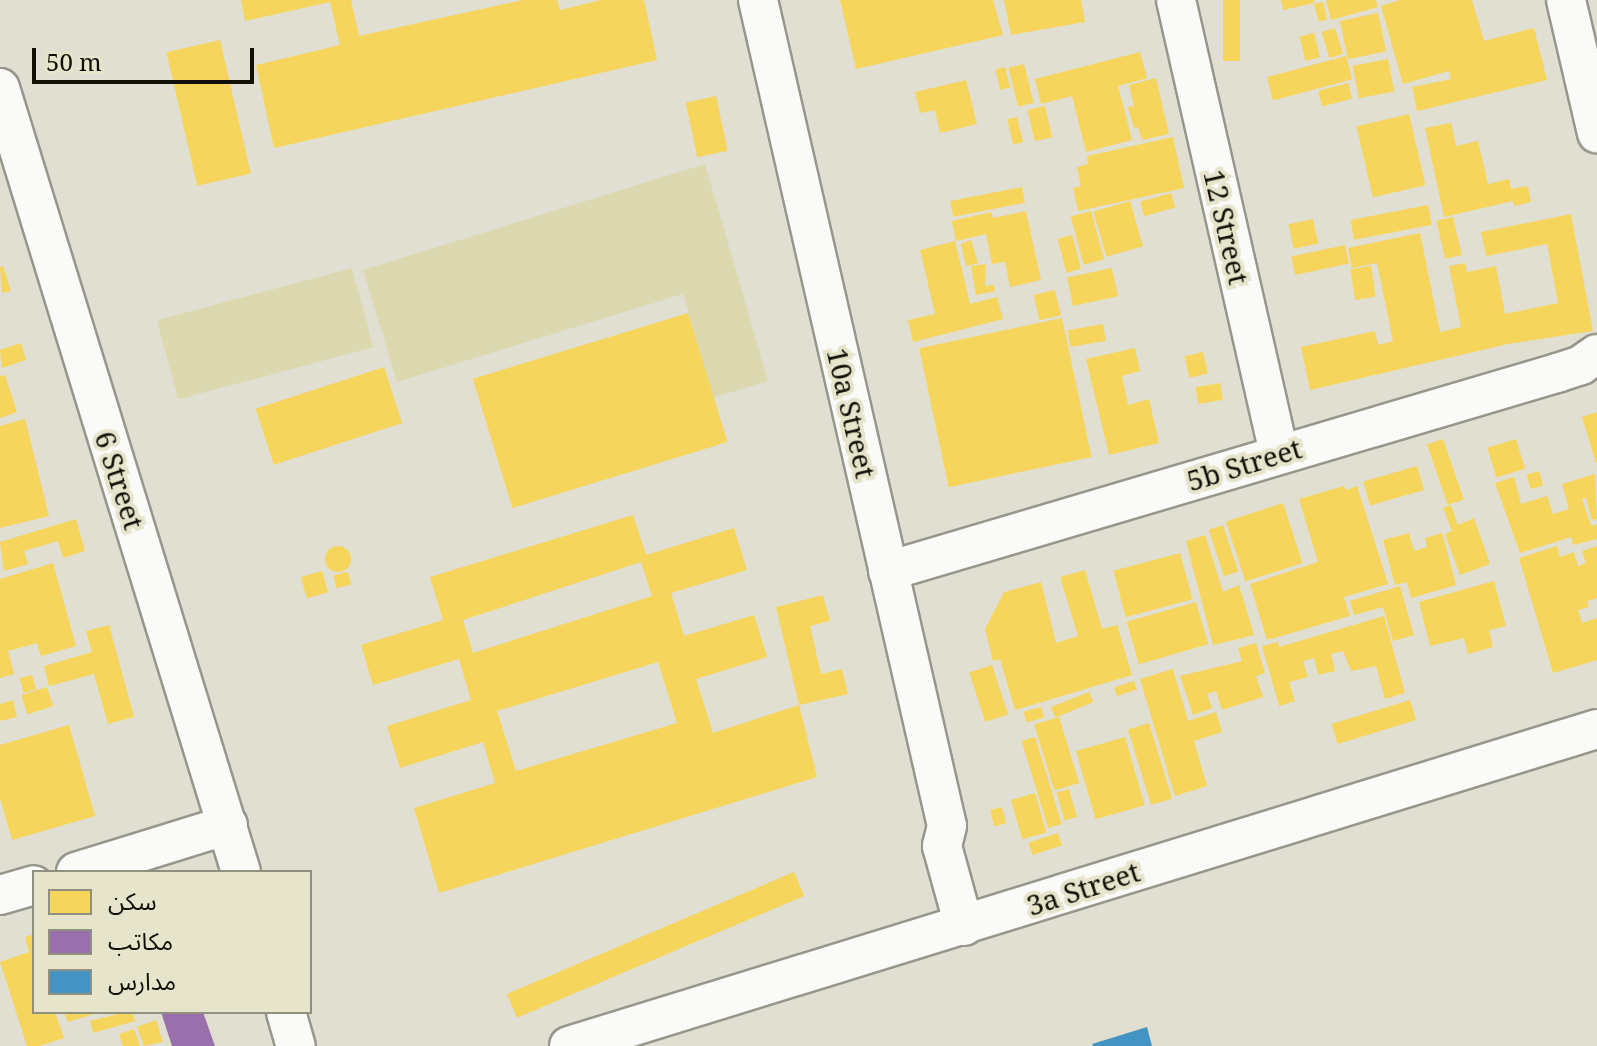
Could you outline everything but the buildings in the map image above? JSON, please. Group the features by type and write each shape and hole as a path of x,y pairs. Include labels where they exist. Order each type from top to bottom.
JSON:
{"street":[{"name":"10a Street","path":"758,0 947,826 942,846 977,922"},
{"name":"12 Street","path":"1176,0 1279,453"},
{"path":"1566,0 1597,133"},
{"name":"6 Street","path":"0,88 240,870"},
{"name":"5b Street","path":"888,571 1557,373 1581,365 1597,354"},
{"name":"3a Street","path":"575,1045 1597,729"},
{"path":"82,870 228,825"},
{"path":"0,895 32,886"},
{"path":"287,1014 296,1046"}],"shaded area":[{"path":"705,164 768,381 713,398 683,294 397,382 363,270"},
{"path":"352,268 373,347 178,399 157,320"}]}
